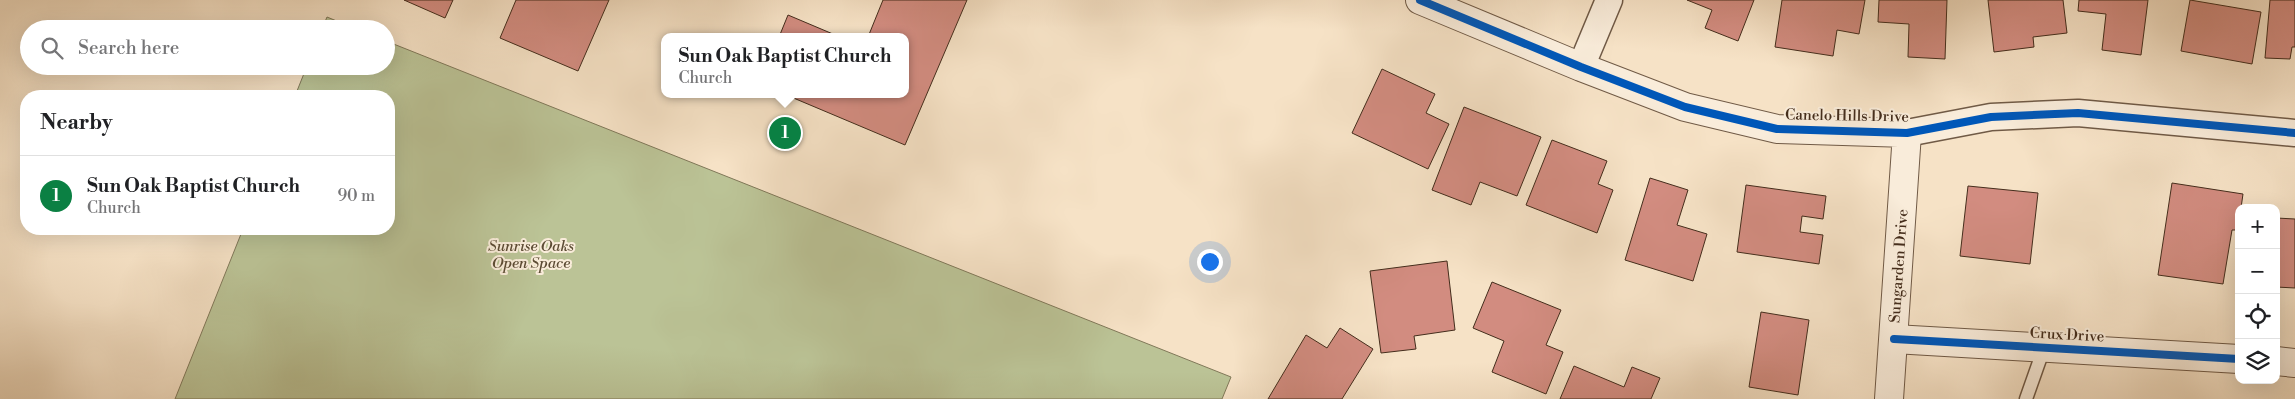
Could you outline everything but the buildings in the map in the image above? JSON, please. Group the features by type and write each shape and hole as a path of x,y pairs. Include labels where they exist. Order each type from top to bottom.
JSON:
{"street":[{"name":"Canelo Hills Drive","path":"1420,0 1581,67 1685,106 1777,129 1907,133 1991,117 2078,113 2295,133"},
{"path":"1581,67 1609,0"},
{"name":"Sungarden Drive","path":"1889,399 1907,133"},
{"name":"Crux Drive","path":"1894,339 2235,359"},
{"path":"2280,362 2295,362"}],"lane":[{"path":"2026,399 2044,348"}],"green space":[{"name":"Sunrise Oaks Open Space","path":"395,45 1231,377 1222,399 175,399 241,235 395,235 395,90 297,90 303,75 395,75"}],"cycle path":[{"path":"1420,0 1581,67 1685,107 1777,129 1907,133 1991,117 2078,113 2295,133"},
{"path":"1894,339 2235,359"}],"place":[{"name":"Sun Oak Baptist Church","path":"785,133"}]}
